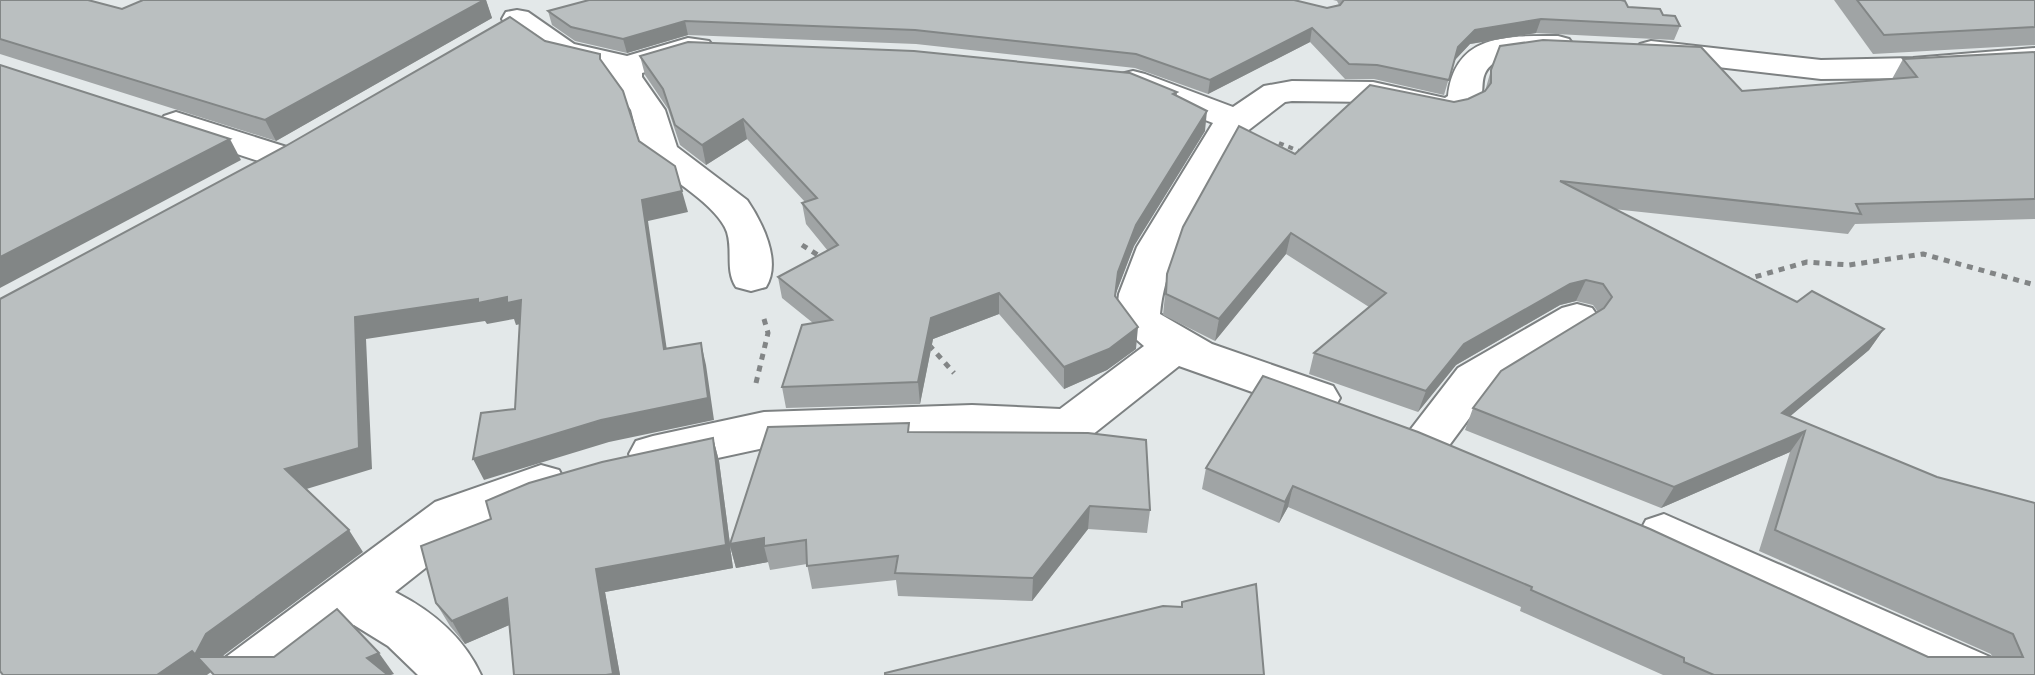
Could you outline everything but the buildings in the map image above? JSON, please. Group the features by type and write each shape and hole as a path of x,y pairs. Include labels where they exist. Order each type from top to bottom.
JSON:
{"street":[{"path":"516,20 563,51 627,66 660,59 688,48 733,49"},
{"path":"1577,318 1474,379 1408,432 1174,346 1151,334 1138,318 1138,295 1151,262 1221,135 1236,120 1276,93 1351,90 1449,109 1465,101 1465,89 1473,62 1482,54 1536,46 1602,48 1833,69 2035,58"},
{"path":"627,66 625,77 648,110 660,152 733,208 747,233 751,278"},
{"path":"1105,78 1135,81 1236,120"},
{"path":"148,114 293,149 239,179"},
{"path":"247,675 453,517 525,489 596,468 764,430 972,423 1070,427 1174,346"},
{"path":"1628,520 1969,675"},
{"path":"350,598 382,610 443,660 452,675"}],"path":[{"path":"1236,120 1261,135 1316,156"},
{"path":"801,245 828,261"},
{"path":"1736,282 1807,262 1849,265 1923,254 2035,285"},
{"path":"743,434 768,333 751,278"},
{"path":"924,339 943,363 1009,424"}]}
